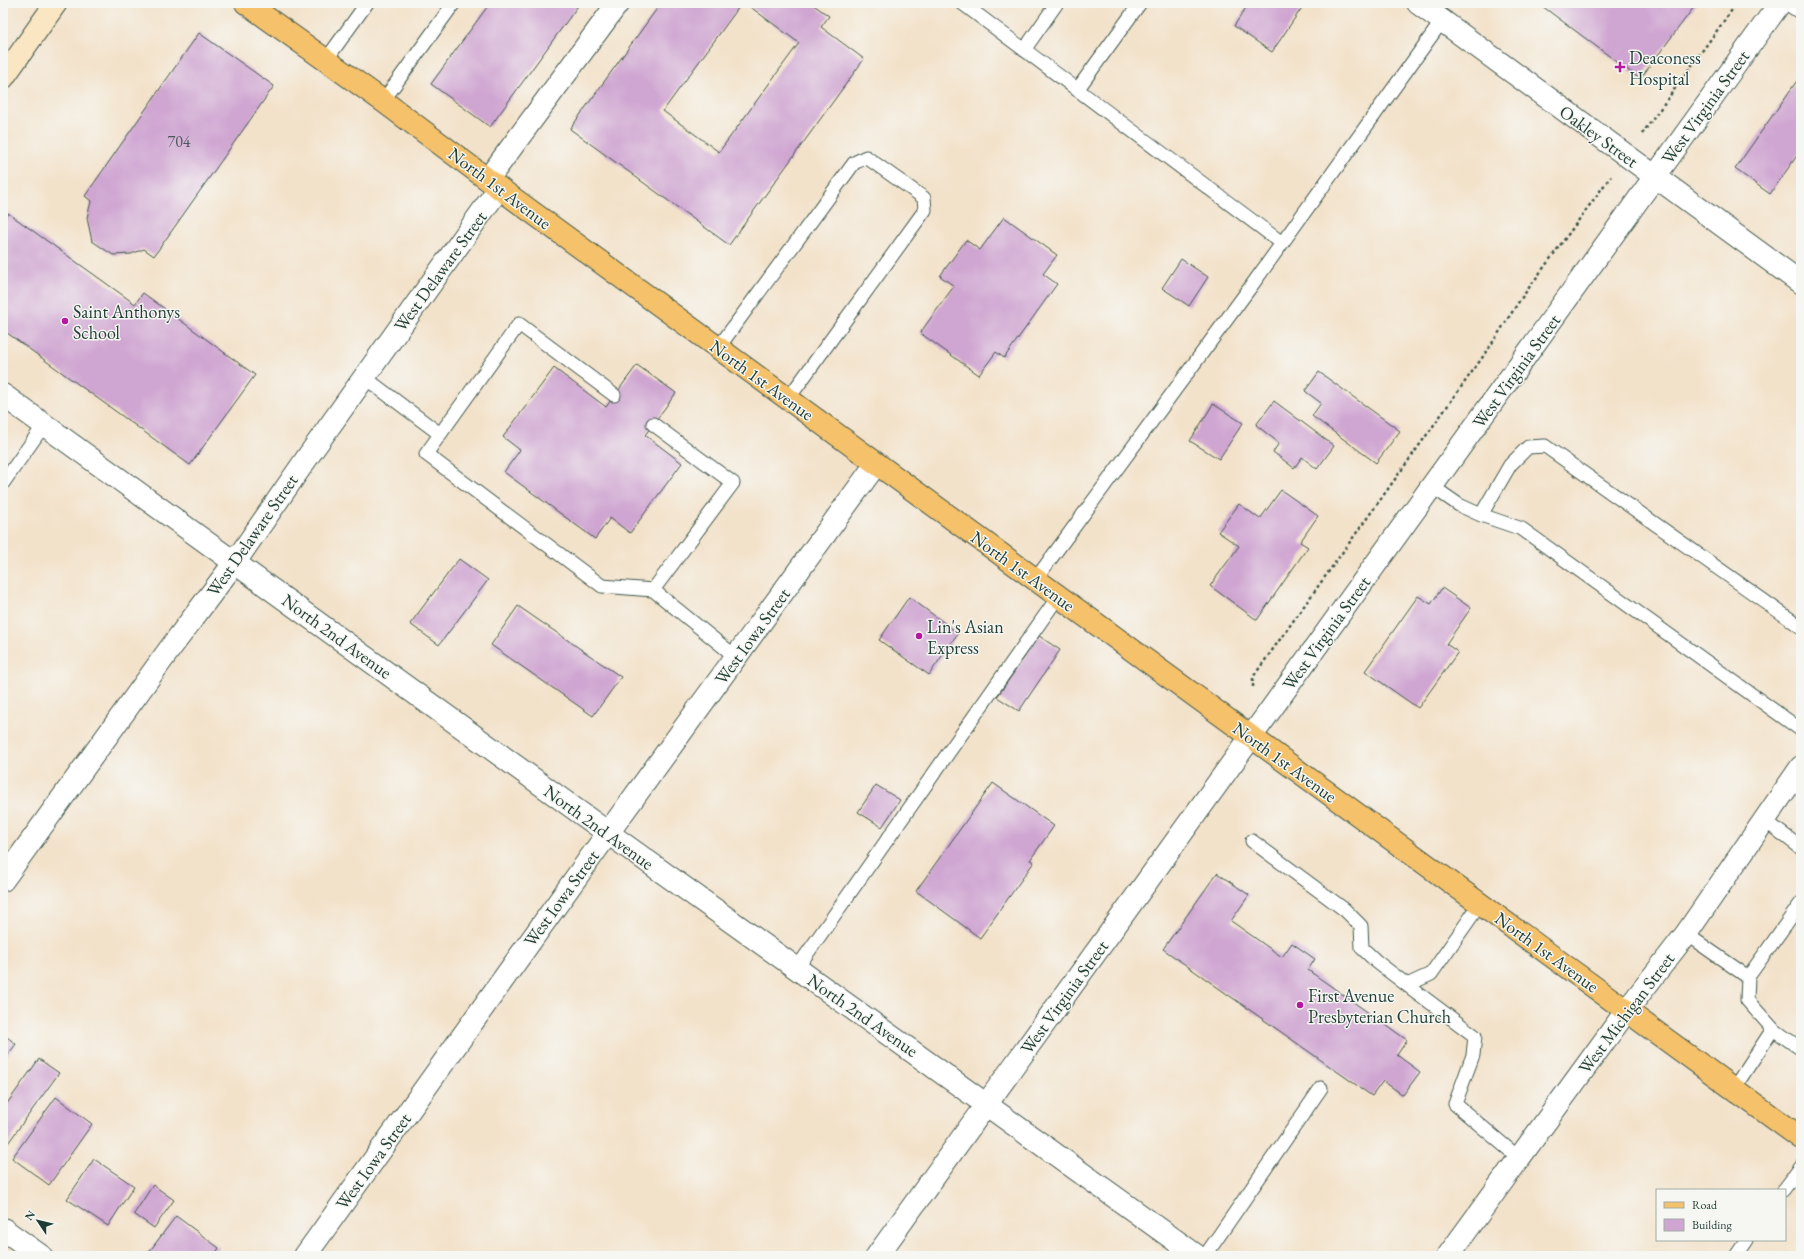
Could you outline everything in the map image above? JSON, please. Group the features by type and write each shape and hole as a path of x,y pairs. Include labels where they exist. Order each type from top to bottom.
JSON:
{"main road":[{"path":"3,78 56,3"},
{"name":"North 1st Avenue","path":"259,7 326,60 493,184 1801,1138"}],"street":[{"name":"West Delaware Street","path":"3,880 169,650 235,562 364,377 493,184 618,3"},
{"name":"Oakley Street","path":"1418,3 1801,283"},
{"name":"West Virginia Street","path":"877,1256 1433,487 1780,3"},
{"name":"North 2nd Avenue","path":"3,395 608,833 988,1104 1197,1256"},
{"name":"West Iowa Street","path":"305,1256 608,833 876,464"},
{"name":"West Michigan Street","path":"1448,1256 1626,1010 1686,934 1763,819 1801,767"},
{"path":"3,1229 29,1253"}],"lane":[{"path":"326,60 367,3"},
{"path":"383,101 454,3"},
{"path":"962,3 1282,243"},
{"path":"1024,50 1057,3"},
{"path":"1077,90 1140,3"},
{"path":"1786,3 1801,13"},
{"path":"1035,580 1282,243 1442,21"},
{"path":"718,348 854,163 866,157 924,198 925,210 788,399"},
{"path":"614,395 519,324 426,454 602,586 653,590 736,657"},
{"path":"364,377 440,434"},
{"path":"652,424 733,483 653,590"},
{"path":"3,483 44,425"},
{"path":"1481,515 1510,465 1528,447 1545,446 1801,627"},
{"path":"1433,487 1459,505 1481,515 1522,529 1801,730"},
{"path":"796,968 1058,597"},
{"path":"1763,819 1801,848"},
{"path":"1252,841 1346,910 1361,926 1362,948 1377,962 1475,1036 1473,1055 1455,1104 1519,1158"},
{"path":"1801,903 1748,977 1747,1000 1773,1029 1801,1049"},
{"path":"1407,984 1432,974 1480,904"},
{"path":"1686,934 1748,977"},
{"path":"1734,1088 1773,1029"},
{"path":"1205,1256 1321,1088"},
{"path":"1785,1189 1801,1166"},
{"path":"1736,1256 1746,1241"}],"path":[{"name":"West Virginia Street","path":"1253,690 1253,677 1487,351 1520,300 1737,3"}],"building":[{"path":"490,3 580,3 490,127 431,84"},
{"path":"661,3 742,3 663,111 719,152 799,43 745,3 811,3 829,16 821,27 864,59 729,245 570,129"},
{"path":"1249,3 1305,3 1272,52 1234,26"},
{"path":"1538,3 1697,3 1640,79"},
{"path":"199,33 274,86 154,256 144,249 131,254 113,255 92,241 87,218 91,201 85,196"},
{"path":"1801,75 1801,150 1770,194 1735,169"},
{"path":"8,213 135,304 143,293 255,375 190,465 3,330 3,220"},
{"path":"1004,217 1057,255 1043,274 1057,284 1004,358 996,352 979,375 920,333 954,286 940,276 966,240 980,250"},
{"path":"1181,259 1208,277 1189,306 1162,288"},
{"path":"637,365 676,393 645,435 682,463 630,533 610,518 595,539 504,472 520,450 503,437 554,368 606,407"},
{"path":"1319,372 1400,431 1376,463 1312,416 1321,403 1305,391"},
{"path":"1274,401 1334,446 1317,469 1302,457 1294,468 1273,452 1279,443 1256,425"},
{"path":"1213,404 1243,423 1219,459 1190,441"},
{"path":"1281,490 1318,516 1300,542 1308,547 1257,620 1210,586 1239,546 1218,532 1239,504 1260,519"},
{"path":"459,559 488,580 439,645 410,624"},
{"path":"1442,588 1471,608 1446,644 1458,652 1418,708 1365,671 1418,596 1431,604"},
{"name":"Lin's Asian Express","path":"909,597 958,633 929,675 879,640"},
{"path":"518,606 621,677 593,716 491,645"},
{"path":"1039,636 1060,650 1019,711 997,697"},
{"path":"993,783 1054,826 1030,860 1034,862 980,938 916,891"},
{"path":"876,785 900,800 882,827 858,812"},
{"name":"First Avenue Presbyterian Church","path":"1217,873 1249,895 1231,921 1282,957 1292,943 1315,959 1308,970 1407,1040 1397,1055 1420,1072 1403,1095 1383,1081 1372,1096 1163,949"},
{"path":"3,1034 16,1044 3,1061"},
{"path":"39,1059 59,1073 3,1150 3,1109"},
{"path":"56,1097 92,1124 49,1185 12,1158"},
{"path":"94,1159 134,1186 108,1226 67,1199"},
{"path":"153,1185 174,1200 154,1228 134,1214"},
{"path":"176,1216 219,1248 214,1256 146,1256"}],"place":[{"name":"Deaconess Hospital","path":"1620,67"},
{"name":"Saint Anthonys School","path":"65,321"},
{"name":"Lin's Asian Express","path":"919,636"},
{"name":"First Avenue Presbyterian Church","path":"1300,1005"}]}
